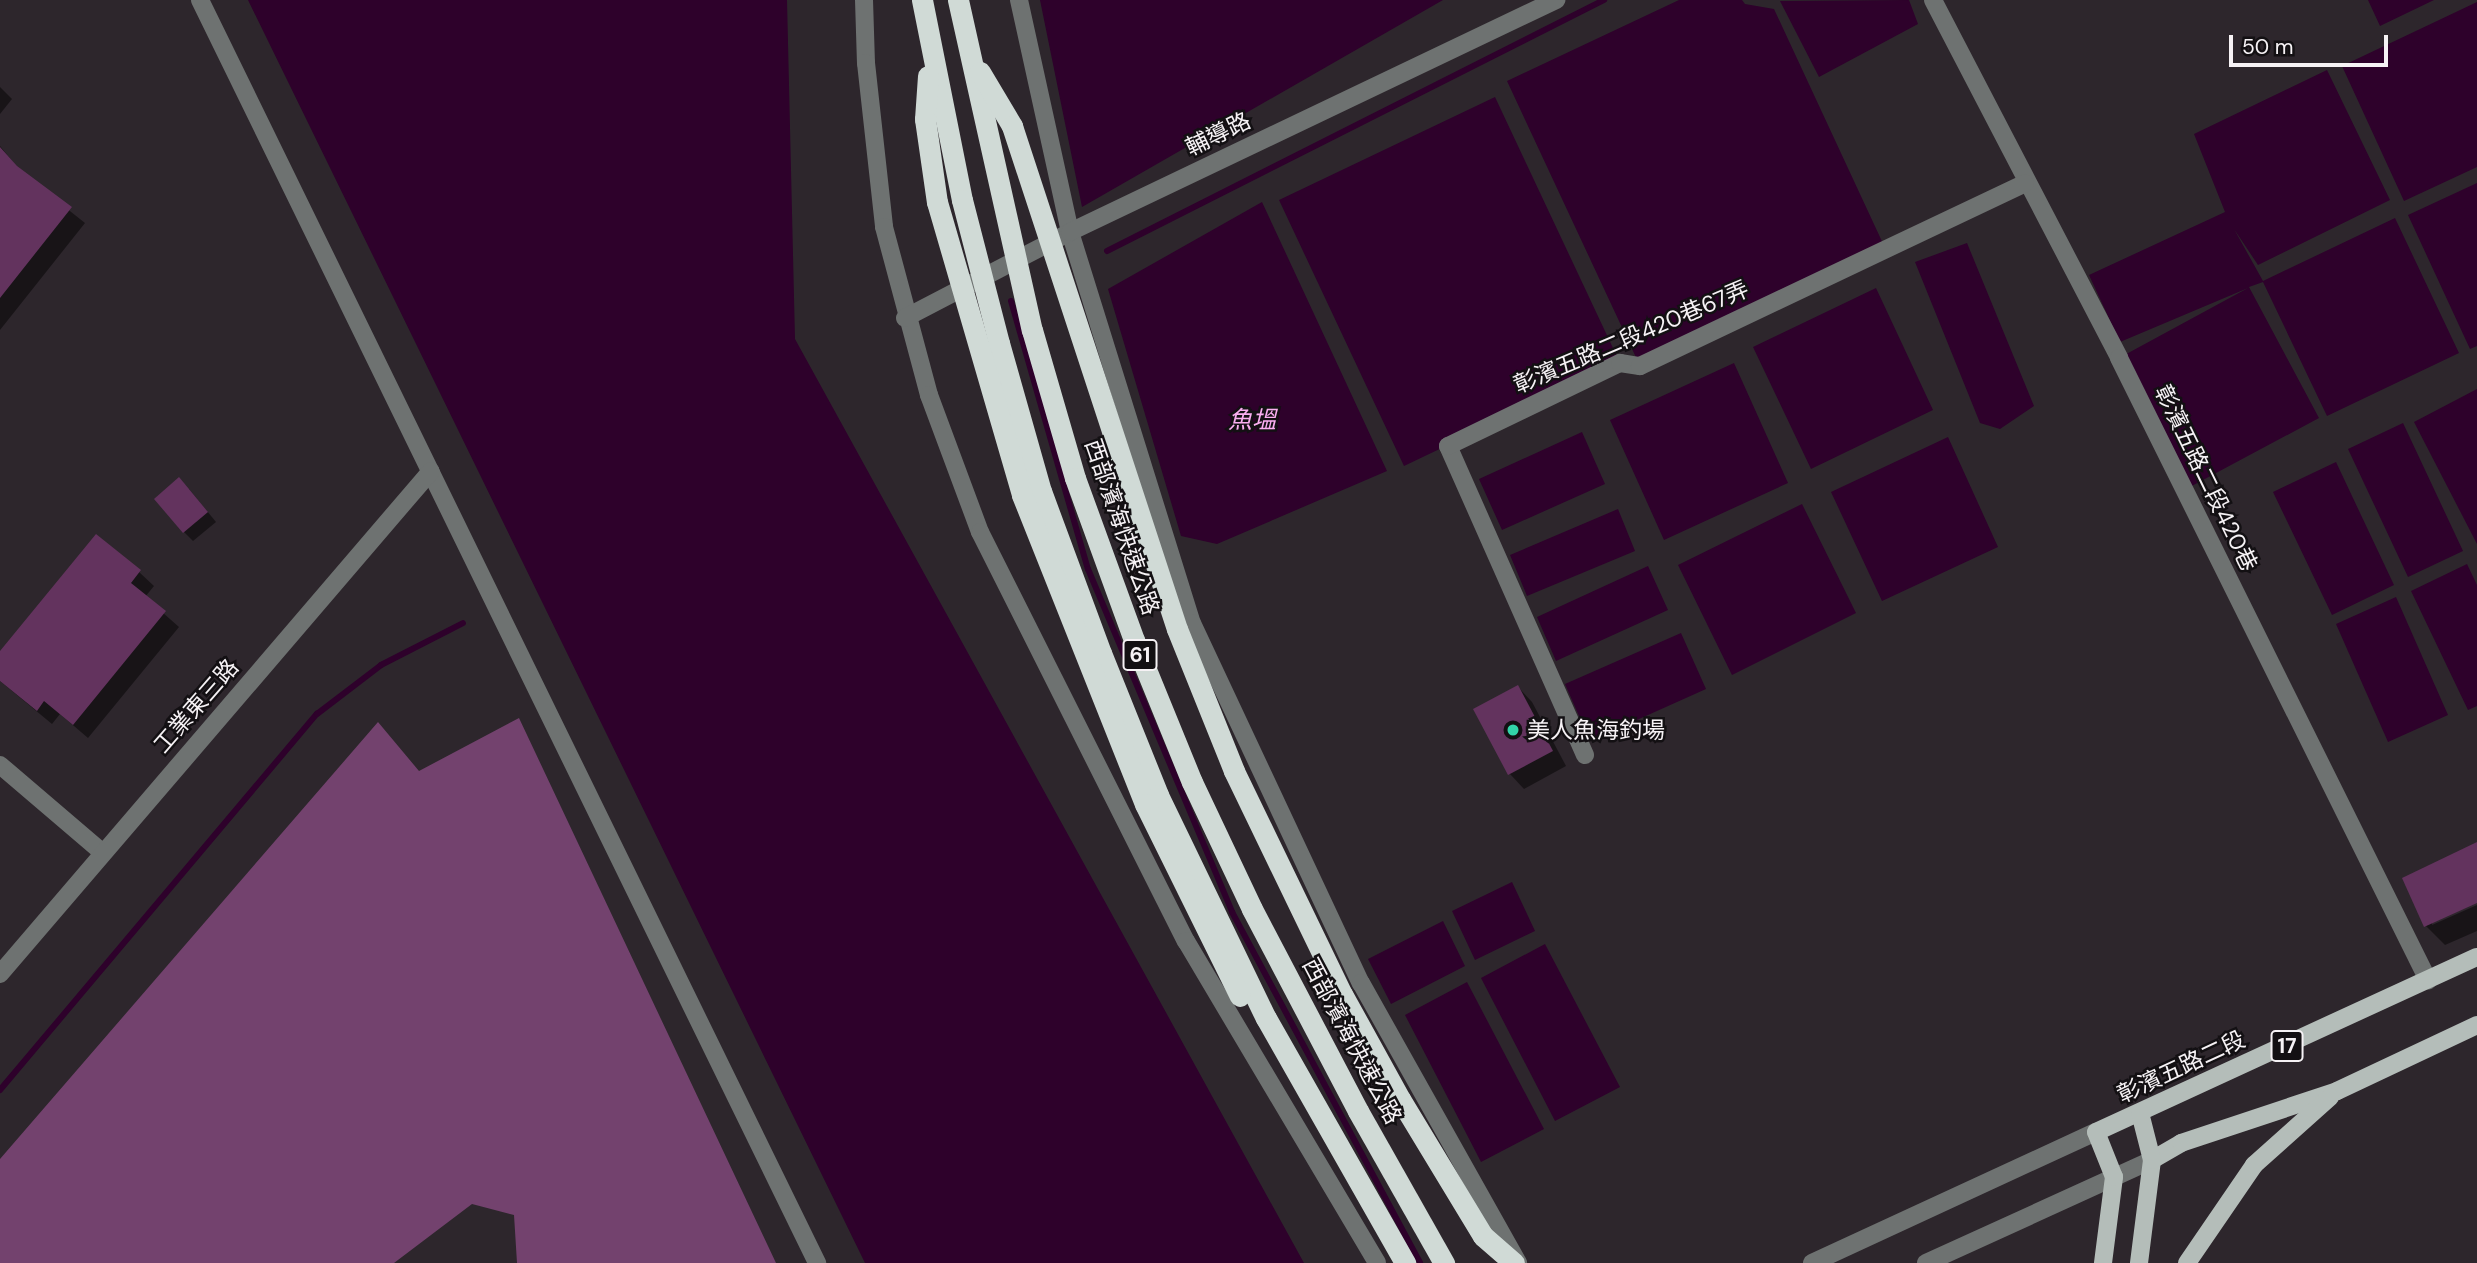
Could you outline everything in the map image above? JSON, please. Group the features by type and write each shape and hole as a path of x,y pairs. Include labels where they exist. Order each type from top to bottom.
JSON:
{"highway":[{"name":"61","path":"922,0 930,52 999,343 1041,491 1101,653 1158,795 1266,1018 1405,1263"},
{"name":"西部濱海快速公路","path":"958,0 1032,330 1075,478 1139,653 1192,782 1252,909 1358,1111 1444,1263"},
{"path":"930,52 925,119 936,202 1022,495 1145,804 1195,908 1259,1032 1394,1263"},
{"path":"970,55 1012,126 1177,629 1234,771 1342,993 1400,1100 1483,1236 1516,1263"}],"main road":[{"name":"彰濱五路二段","path":"2096,1132 2477,957"},
{"path":"2152,1160 2181,1143 2337,1091 2477,1025"},
{"path":"2187,1263 2254,1165 2337,1091"},
{"path":"2139,1263 2152,1160 2140,1113"},
{"path":"2096,1132 2114,1177 2103,1263"}],"street":[{"path":"200,0 817,1263"},
{"path":"864,0 866,63 884,227 905,318 987,544 1186,941 1377,1263"},
{"path":"1019,0 1070,232 1192,623 1362,983 1516,1263"},
{"name":"輔導路","path":"905,318 1070,232 1556,0"},
{"name":"彰濱五路二段420巷","path":"1933,0 2025,183 2119,358 2428,981"},
{"name":"彰濱五路二段420巷67弄","path":"1586,755 1448,446 1620,363 1640,366 2025,183"},
{"name":"工業東三路","path":"0,974 431,471"},
{"path":"0,765 102,852"},
{"path":"1812,1263 2096,1132"},
{"path":"1926,1263 2152,1160"}],"shaded area":[{"path":"519,718 776,1263 517,1263 514,1215 472,1204 394,1263 0,1263 0,1159 378,722 419,771"}],"water":[{"path":"248,0 787,0 795,339 1304,1263 865,1263"},
{"path":"1040,0 1443,0 1082,207"},
{"path":"1679,0 1742,0 1745,4 1774,9 1886,250 1640,366 1507,81"},
{"path":"1909,0 1918,24 1819,77 1780,1"},
{"path":"2368,0 2434,0 2380,26"},
{"path":"2477,2 2477,167 2404,201 2342,66"},
{"path":"2327,70 2390,200 2258,265 2234,229 2263,281 2395,218 2459,353 2327,416 2263,282 2249,287 2319,418 2188,488 2119,358 2248,288 2120,342 2089,275 2225,212 2194,134"},
{"path":"1495,97 1620,363 1404,466 1279,200"},
{"path":"2477,183 2477,346 2470,349 2408,215"},
{"name":"魚塭","path":"1262,202 1387,471 1217,544 1181,536 1108,289"},
{"path":"1967,243 2034,406 2000,429 1980,423 1915,262"},
{"path":"1876,288 1933,410 1811,469 1753,347"},
{"path":"1734,363 1788,483 1664,540 1610,420"},
{"path":"2477,389 2477,544 2414,422"},
{"path":"2403,423 2463,551 2408,577 2348,449"},
{"path":"1582,432 1605,484 1502,530 1479,479"},
{"path":"1948,437 1998,547 1882,601 1831,492"},
{"path":"2336,462 2394,585 2332,615 2273,492"},
{"path":"1802,504 1856,613 1732,675 1678,565"},
{"path":"1618,509 1635,551 1527,596 1510,555"},
{"path":"2467,564 2477,585 2477,706 2468,710 2411,591"},
{"path":"1648,566 1668,610 1556,661 1537,617"},
{"path":"2396,597 2448,715 2388,742 2336,624"},
{"path":"1681,633 1706,689 1590,741 1565,684"},
{"path":"1512,882 1535,931 1475,960 1452,911"},
{"path":"1443,921 1465,966 1391,1004 1368,959"},
{"path":"1545,944 1620,1087 1555,1121 1481,978"},
{"path":"1467,982 1544,1129 1481,1162 1405,1015"}],"building":[{"path":"0,147 17,166 72,207 0,298"},
{"path":"179,477 208,512 183,533 154,499"},
{"path":"96,534 141,570 131,583 166,611 73,725 44,701 37,711 0,681 0,651"},
{"name":"美人魚海釣場","path":"1518,685 1553,751 1508,775 1473,709"},
{"path":"2477,842 2477,903 2424,927 2402,878"}],"waterway":[{"path":"1107,251 1604,0"},
{"path":"1011,301 1088,569 1232,912 1420,1263"},
{"path":"0,1090 317,714 381,665 463,623"}],"place":[{"name":"美人魚海釣場","path":"1513,730"}]}
